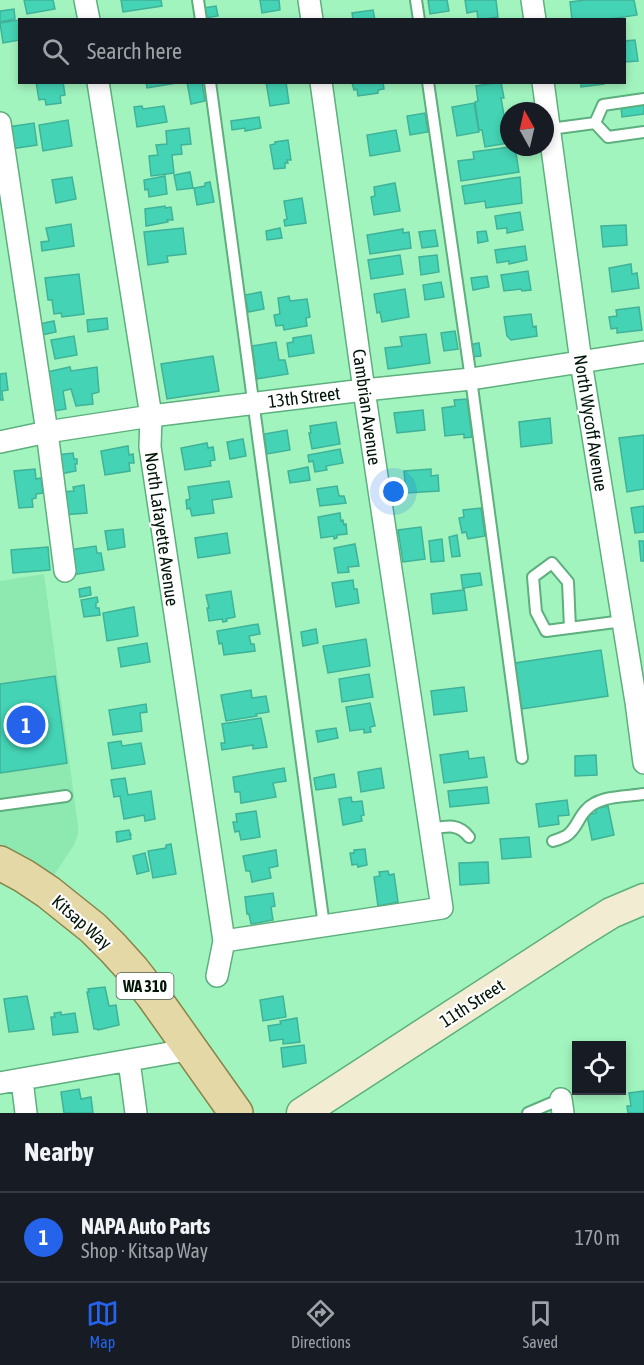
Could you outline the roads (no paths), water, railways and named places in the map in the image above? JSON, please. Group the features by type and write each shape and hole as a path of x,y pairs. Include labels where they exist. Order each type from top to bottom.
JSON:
{"main road":[{"name":"Kitsap Way","path":"0,863 48,892 93,928 132,969 192,1049 236,1113"},
{"name":"11th Street","path":"303,1113 579,933 611,913 639,901"}],"street":[{"path":"86,0 88,18"},
{"path":"309,0 312,18"},
{"path":"532,0 535,18"},
{"name":"North Lafayette Avenue","path":"98,84 151,417 150,447 224,941 217,976"},
{"name":"Cambrian Avenue","path":"321,84 364,390 442,908 324,926"},
{"name":"North Wycoff Avenue","path":"543,84 546,102"},
{"path":"0,123 47,432 65,571"},
{"name":"North Wycoff Avenue","path":"554,156 581,362 644,763"},
{"name":"13th Street","path":"0,442 47,432 151,417 471,379 644,352"},
{"path":"224,941 324,926"},
{"path":"0,1083 192,1049"},
{"path":"129,1061 136,1113"},
{"path":"22,1080 26,1113"}],"lane":[{"path":"198,0 201,18"},
{"path":"416,0 419,18"},
{"path":"210,84 324,926"},
{"path":"428,84 522,759"},
{"path":"595,123 603,105 644,99"},
{"path":"554,128 595,123"},
{"path":"595,123 608,137 644,132"},
{"path":"570,628 568,582 552,563 533,577 536,612 546,631 570,628 623,621"},
{"path":"553,841 567,836 586,809 596,802 644,794"},
{"path":"0,805 66,796"},
{"path":"430,829 447,826 460,828 469,837"},
{"path":"528,1113 562,1106"}],"place":[{"name":"NAPA Auto Parts","path":"26,725"}]}
